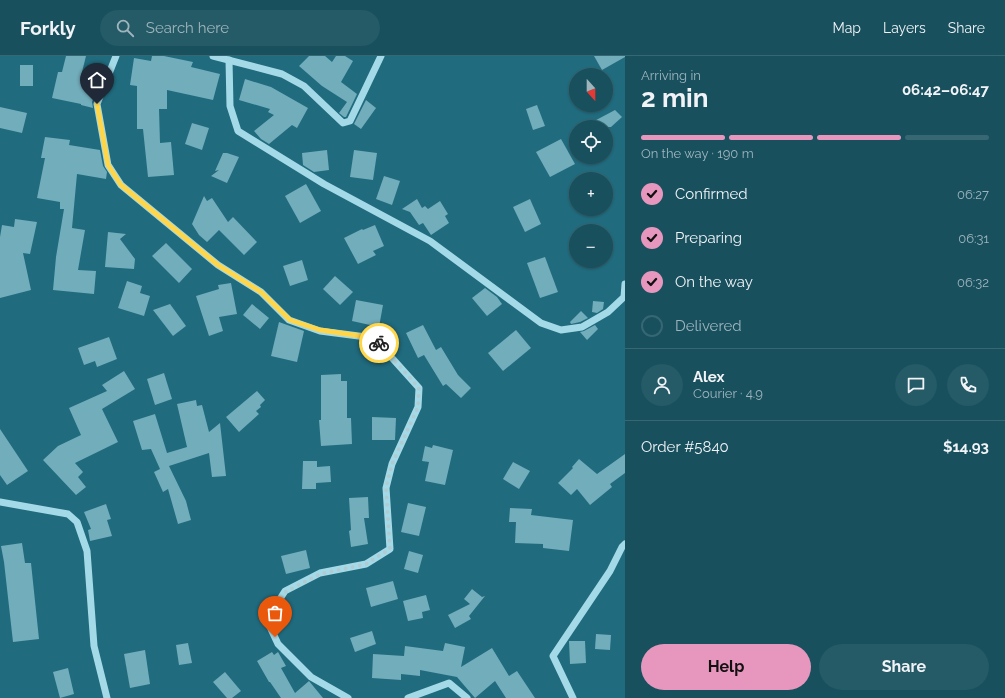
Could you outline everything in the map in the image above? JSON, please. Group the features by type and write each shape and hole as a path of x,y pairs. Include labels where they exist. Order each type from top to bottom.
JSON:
{"street":[{"path":"116,56 97,104 108,165 121,185 218,265 261,292 290,320 320,330 374,338 419,388 418,407 392,464 386,488 390,549 366,564 320,574 285,592 273,610 271,629 278,644 311,676 348,698"},
{"path":"213,56 282,74 304,86 343,123 350,121 381,56"},
{"path":"229,60 230,106 238,131 324,184 430,241 541,323 561,330 582,326 608,312 624,297 625,284"},
{"path":"0,502 68,514 77,522 87,551 94,646 107,698"},
{"path":"573,698 552,656 610,571 622,546 625,544"},
{"path":"408,698 449,683 467,698"}],"building":[{"path":"66,56 86,56 81,76 84,76 83,78 100,82 92,102 93,108 52,98 58,72 62,72"},
{"path":"152,56 164,56 193,62 191,67 220,74 213,100 167,90 167,109 159,109 160,143 171,142 174,175 148,177 143,129 137,129 137,86 130,85 134,58 151,61"},
{"path":"309,56 325,56 332,62 336,56 345,56 353,61 341,82 357,94 346,117 339,113 347,102 322,86 299,66"},
{"path":"594,56 625,56 606,68 601,68"},
{"path":"20,65 33,65 33,86 20,86"},
{"path":"245,79 271,87 308,108 297,128 292,125 269,144 261,139 254,131 274,115 268,112 270,109 239,100"},
{"path":"366,100 376,108 361,129 354,124"},
{"path":"537,105 545,126 533,130 526,109"},
{"path":"0,107 27,113 22,133 0,128"},
{"path":"615,110 622,117 613,125 613,120 596,120 613,112"},
{"path":"192,123 209,128 202,150 185,144"},
{"path":"45,137 70,140 69,145 100,150 103,166 107,172 106,179 77,174 72,228 85,230 78,270 96,271 94,294 53,290 56,257 64,209 60,209 60,202 37,198 45,158 41,158"},
{"path":"561,139 569,153 569,164 575,164 550,177 536,152"},
{"path":"327,150 329,170 314,172 303,165 302,153"},
{"path":"354,150 377,153 373,180 350,177"},
{"path":"223,153 239,157 227,183 211,176 219,170 215,171"},
{"path":"384,176 400,181 392,205 376,199"},
{"path":"306,184 321,211 300,223 285,196"},
{"path":"204,196 207,201 212,198 228,222 233,217 257,242 244,255 219,230 207,242 199,235 192,224"},
{"path":"417,199 422,208 425,206 428,209 440,201 448,214 445,216 449,223 431,235 423,223 419,225 410,212 402,209"},
{"path":"530,199 541,224 525,232 513,207"},
{"path":"15,219 37,222 30,254 23,253 31,290 0,298 0,237 2,225 14,227"},
{"path":"375,225 384,246 373,251 376,255 358,264 344,238 362,229 363,230"},
{"path":"108,232 126,234 120,239 135,259 134,269 105,267"},
{"path":"166,243 192,269 179,283 152,256"},
{"path":"545,257 558,292 540,298 527,263"},
{"path":"302,260 308,280 290,286 283,266"},
{"path":"335,276 353,292 340,305 323,289"},
{"path":"127,281 142,286 140,293 150,296 144,316 118,308"},
{"path":"231,283 237,314 219,317 223,331 209,336 196,296 219,289 218,285"},
{"path":"485,288 497,297 502,304 487,316 472,298"},
{"path":"356,300 383,305 379,327 352,321"},
{"path":"593,301 604,302 603,309 597,313 592,312"},
{"path":"170,304 186,326 173,336 153,310"},
{"path":"252,304 269,318 260,329 243,315"},
{"path":"581,311 588,318 571,324 570,322"},
{"path":"279,322 304,331 297,362 271,356"},
{"path":"423,325 436,350 441,347 458,375 471,388 461,398 446,384 443,386 424,355 418,358 406,333"},
{"path":"595,325 598,329 587,340 580,332"},
{"path":"516,330 531,348 503,371 488,353"},
{"path":"109,337 117,359 97,367 95,361 84,365 78,348"},
{"path":"124,371 135,389 102,409 118,442 75,463 83,472 78,477 86,487 76,495 43,460 58,446 81,435 69,408 107,391 102,385"},
{"path":"164,373 172,399 155,405 147,379"},
{"path":"341,374 341,381 347,381 347,418 351,418 352,444 321,446 319,420 321,420 321,375"},
{"path":"257,391 265,400 260,405 261,407 256,411 259,414 239,432 226,417"},
{"path":"196,400 197,406 202,405 209,432 220,423 226,476 212,477 209,453 169,466 186,501 191,520 178,524 168,489 163,492 154,472 160,469 151,449 142,450 133,421 155,414 167,453 187,447 177,404"},
{"path":"372,417 396,418 395,440 372,440"},
{"path":"0,429 28,471 7,485 0,475"},
{"path":"433,445 453,450 445,485 425,481 429,462 422,461 425,446 432,448"},
{"path":"625,454 625,473 610,484 612,487 590,505 577,489 571,495 558,483 573,468 572,467 579,459 597,474"},
{"path":"303,461 317,461 317,467 330,466 331,482 316,483 316,489 302,489"},
{"path":"513,462 530,471 519,489 503,479"},
{"path":"368,497 369,518 364,518 368,544 351,547 349,531 351,530 349,498"},
{"path":"408,503 426,507 419,536 401,532"},
{"path":"106,504 111,519 107,520 112,536 90,541 88,530 91,529 84,512"},
{"path":"510,508 532,509 531,515 573,520 569,551 543,548 543,544 515,543 516,522 509,522"},
{"path":"22,543 25,563 31,563 39,639 13,642 1,546"},
{"path":"306,550 310,568 286,574 281,556"},
{"path":"409,551 423,555 418,573 404,569"},
{"path":"393,581 398,599 371,607 366,588"},
{"path":"472,589 482,597 485,596 469,616 471,619 455,628 448,615 470,604 464,599"},
{"path":"426,595 430,610 422,612 423,618 408,621 403,601"},
{"path":"372,631 376,644 355,652 350,638"},
{"path":"596,634 611,635 610,650 595,649"},
{"path":"569,641 585,641 586,663 570,664"},
{"path":"188,643 192,663 179,665 176,645"},
{"path":"445,643 465,647 461,667 492,648 509,676 517,671 535,698 506,698 495,681 475,698 457,677 420,670 420,676 401,674 401,680 372,678 373,654 404,656 405,646 443,651"},
{"path":"145,650 150,684 130,688 124,654"},
{"path":"272,652 274,655 278,652 286,666 281,668 295,693 309,681 323,698 281,698 269,682 257,661"},
{"path":"68,668 74,694 60,698 53,672"},
{"path":"225,672 241,691 232,698 227,698 213,682"}],"way so far":[{"path":"275,637 271,629 273,610 285,592 320,574 366,564 390,549 386,488 392,464 418,407 419,388 379,343"}],"route":[{"path":"97,104 108,165 121,185 218,265 261,292 290,320 320,330 374,338 379,343"}]}
